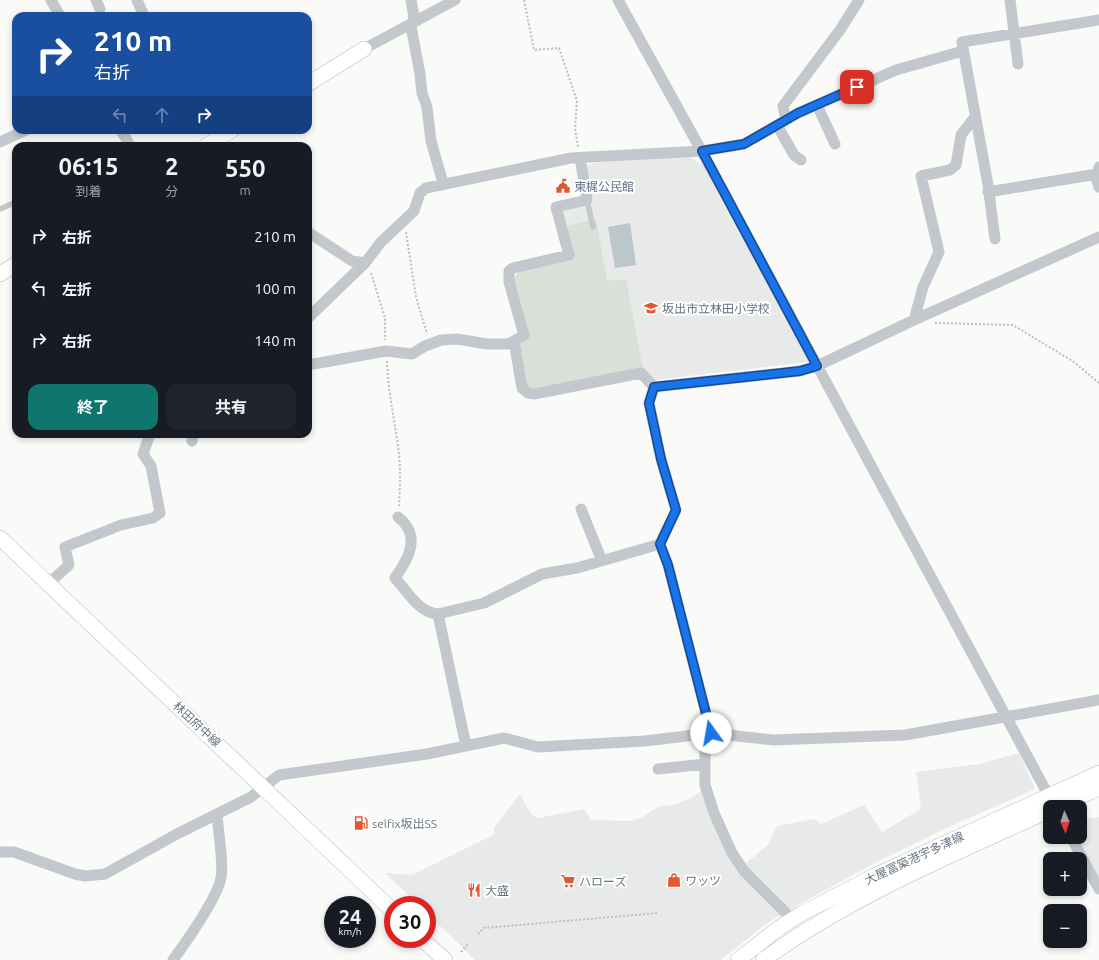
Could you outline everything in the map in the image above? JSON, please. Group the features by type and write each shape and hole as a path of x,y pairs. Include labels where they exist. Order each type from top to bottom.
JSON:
{"main road":[{"path":"312,82 364,49"},
{"path":"212,142 226,134"},
{"path":"0,274 12,266"},
{"name":"林田府中線","path":"0,538 384,903"},
{"name":"大屋冨築港宇多津線","path":"1059,800 1099,773"},
{"name":"大屋冨築港宇多津線","path":"1066,800 1099,788"},
{"name":"大屋冨築港宇多津線","path":"738,960 793,920 876,875 1043,809"},
{"name":"大屋冨築港宇多津線","path":"763,960 786,944 866,895 1043,809"},
{"path":"432,948 445,960"}],"street":[{"path":"51,0 58,12"},
{"path":"137,0 142,12"},
{"path":"411,0 414,17 411,26 422,93 428,107 430,141 443,183"},
{"path":"364,49 455,0"},
{"path":"618,0 702,151 1049,800"},
{"path":"801,160 794,155 781,123 783,106 840,30 860,0"},
{"path":"1010,0 1018,64"},
{"path":"995,239 962,42 1099,20"},
{"path":"312,314 365,263 381,242 414,211 420,193 426,188 443,183 571,158 702,151 744,144 817,105 896,70 964,50"},
{"path":"817,105 835,144"},
{"path":"914,320 923,287 939,252 921,176 950,170 956,165 961,135 975,117"},
{"path":"0,142 17,134"},
{"path":"312,364 386,351 412,354 427,345 441,340 457,339 487,344 508,344 524,335 509,282 509,271 513,268 569,254 556,207 587,200 580,158"},
{"path":"988,192 1098,170 1096,178 1099,187"},
{"path":"312,235 352,262 365,263"},
{"path":"654,387 800,371 817,366 914,320 1098,238"},
{"path":"514,341 522,388 528,393 534,394 641,373 654,387"},
{"path":"654,387 649,403 661,459 676,510 660,544 668,565 708,734 705,764 705,785 714,813 732,853 754,881 793,920"},
{"path":"48,584 69,565 66,547 120,525 153,518 160,513 151,466 143,454 149,438"},
{"path":"581,509 602,561"},
{"path":"398,517 408,524 412,535 408,556 395,578 423,610 430,614 438,614 484,604 542,574 577,568 660,544"},
{"path":"438,614 466,746"},
{"path":"0,852 14,852 75,874 85,876 105,874 251,797 279,776 428,754 504,738 538,747 645,741 708,734 773,740 905,735 1099,700"},
{"path":"658,769 705,764"},
{"path":"172,960 184,946 214,895 221,878 217,814"},
{"path":"1075,844 1099,889"}],"lane":[{"path":"587,200 593,227"},
{"path":"0,209 12,204"}],"path":[{"path":"524,0 534,50 559,48 577,100 575,128 580,158"},
{"path":"404,221 416,297 426,328 427,345"},
{"path":"365,263 369,267 385,318 388,382 398,446 400,476 398,517"},
{"path":"934,323 1013,325 1074,362 1099,383"},
{"path":"478,934 484,928 658,913"},
{"path":"461,952 468,944"}],"shaded area":[{"name":"坂出市立林田小学校","path":"688,156 705,166 719,197 810,359 808,362 654,380 518,272 574,258 563,211 574,206 593,203 586,166 593,163"},
{"path":"596,219 607,281 626,279 643,369 533,390 526,386 518,344 528,335 512,281 518,272 574,258 566,226"},
{"path":"630,223 636,265 615,268 608,227"},
{"path":"1019,753 1035,789 942,830 871,865 766,924 721,960 475,960 436,922 436,896 409,896 385,873 412,875 495,834 494,828 520,794 531,814 538,818 584,809 591,820 632,821 644,816 658,807 673,805 702,791 745,864 768,845 777,826 815,819 821,824 864,805 882,832 921,809 916,772 979,764"},
{"path":"1099,817 1099,881 1087,857 1087,852 1084,852 1080,844 1087,844 1087,818"}],"place":[{"name":"東梶公民館","path":"563,186"},
{"name":"坂出市立林田小学校","path":"651,308"},
{"name":"selfix坂出SS","path":"361,823"},
{"name":"ワッツ","path":"674,880"},
{"name":"ハローズ","path":"568,881"},
{"name":"大盛","path":"474,890"}],"route":[{"path":"711,733 668,565 660,544 676,510 661,459 649,403 654,387 800,371 817,366 702,151 744,144 798,113 857,87"}]}
